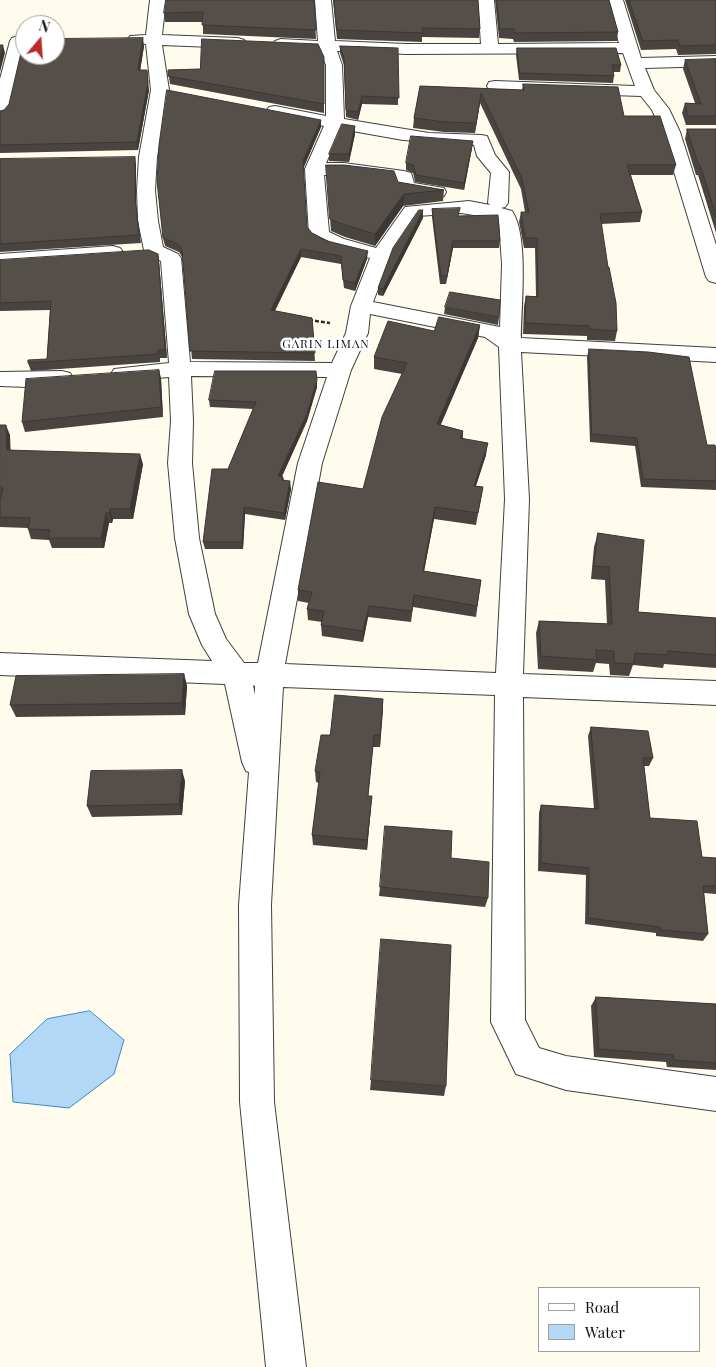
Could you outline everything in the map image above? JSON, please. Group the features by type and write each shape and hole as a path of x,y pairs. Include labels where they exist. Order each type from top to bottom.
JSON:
{"street":[{"path":"154,250 148,221 146,190 138,157 170,92 153,39 158,0"},
{"path":"323,0 327,46 334,65 335,122 314,169 319,234 337,243 381,255"},
{"path":"486,0 490,49"},
{"path":"615,0 646,91 660,109 707,217 716,277"},
{"path":"116,39 406,49 490,49 716,61"},
{"path":"0,40 15,41"},
{"path":"0,112 15,61"},
{"path":"494,86 646,91"},
{"path":"257,108 403,135 459,141 482,140 486,156 500,172 498,203"},
{"path":"671,132 691,132"},
{"path":"314,169 344,169 404,177 405,188 498,203"},
{"path":"286,1367 256,1102 255,905 270,674 310,463 340,370 356,333 360,306 381,255 412,212 498,203"},
{"path":"463,208 506,215 509,222 512,264 510,344 517,499 509,685 508,1022 528,1062 566,1073 716,1094"},
{"path":"0,260 154,250 172,258 182,421 180,463 187,538 202,614 215,644 236,673 263,793"},
{"path":"360,306 491,331 510,344 716,355"},
{"path":"0,378 27,380 180,370 340,370"},
{"path":"0,664 716,693"}],"path":[{"path":"306,319 333,324 356,333"}],"water":[{"path":"90,1011 124,1040 114,1074 69,1108 13,1102 10,1054 47,1019"}],"building":[{"path":"166,0 314,0 316,30 202,25 203,12 164,13"},
{"path":"334,0 478,0 480,29 422,28 423,33 337,30"},
{"path":"497,0 609,0 618,32 515,33 514,29 500,29"},
{"path":"629,0 716,0 716,45 680,46 678,40 643,41"},
{"path":"143,38 138,70 147,70 148,82 137,142 0,145 0,111 4,110 9,104 18,65 65,65 65,39"},
{"path":"202,39 318,44 324,57 324,104 168,76 168,70 200,69"},
{"path":"0,45 3,45 0,56"},
{"path":"340,46 398,48 399,98 362,96 358,112 346,110 344,58"},
{"path":"517,48 616,48 621,65 612,65 614,76 520,73"},
{"path":"716,59 716,116 688,116 685,103 701,104 685,60"},
{"path":"523,84 618,87 624,116 660,116 676,165 627,165 642,212 600,214 608,267 616,303 617,331 589,329 589,326 525,323 526,296 538,297 537,238 525,238 521,212 529,212 522,179 481,93 476,123 414,118 420,86 524,90"},
{"path":"167,90 321,120 303,161 307,227 312,233 327,241 368,251 355,283 343,280 341,256 301,249 271,310 312,318 315,353 190,351 182,250 178,244 163,238 157,181 159,145"},
{"path":"342,124 355,126 349,154 329,154"},
{"path":"687,129 716,129 716,215 700,165"},
{"path":"411,136 473,141 464,183 416,175 413,165 406,163"},
{"path":"135,157 135,196 139,235 0,244 0,159"},
{"path":"326,165 344,165 394,171 398,182 444,190 404,194 375,234 330,219"},
{"path":"460,208 458,216 498,215 500,241 453,241 447,276 441,276 432,209"},
{"path":"419,210 423,210 383,289 378,288 393,248"},
{"path":"149,250 158,254 165,350 158,350 158,354 28,363 28,360 47,359 51,301 0,303 0,260"},
{"path":"450,292 500,300 499,317 445,307"},
{"path":"439,317 480,325 437,424 463,431 460,438 488,443 474,486 483,487 478,513 435,507 423,571 481,580 477,606 414,595 412,611 369,606 363,631 321,625 324,611 307,609 312,592 298,590 318,482 363,489 382,417 407,363 374,357 388,321 434,331"},
{"path":"589,349 648,352 689,357 707,445 715,445 716,481 643,479 637,438 592,434"},
{"path":"159,370 161,407 22,422 26,379"},
{"path":"215,371 316,371 317,380 307,414 278,476 283,477 282,480 290,481 284,513 244,507 242,542 203,542 212,469 228,469 256,402 209,400"},
{"path":"0,425 6,425 7,450 140,454 130,509 110,509 109,513 106,513 101,538 48,538 50,530 28,529 30,518 0,517 0,500 3,488 0,488"},
{"path":"598,533 644,540 638,612 716,618 716,655 668,651 668,655 635,653 634,664 614,663 614,651 596,650 597,660 541,656 539,621 612,624 609,567 594,566"},
{"path":"184,674 182,703 10,705 16,676"},
{"path":"335,695 383,699 380,735 374,735 368,796 372,796 367,840 312,835 320,772 315,771 321,735 330,735"},
{"path":"591,727 648,731 653,758 643,758 650,818 697,821 702,857 716,858 716,886 703,886 708,934 661,930 660,927 588,918 589,868 541,863 541,805 598,809"},
{"path":"182,770 179,804 87,806 91,771"},
{"path":"385,826 452,831 451,858 489,862 488,898 380,887"},
{"path":"381,939 451,945 446,1086 371,1080"},
{"path":"596,997 716,1004 716,1063 674,1060 673,1055 599,1049"}],"district":[{"name":"GARIN LIMAN","path":"326,344"}]}
